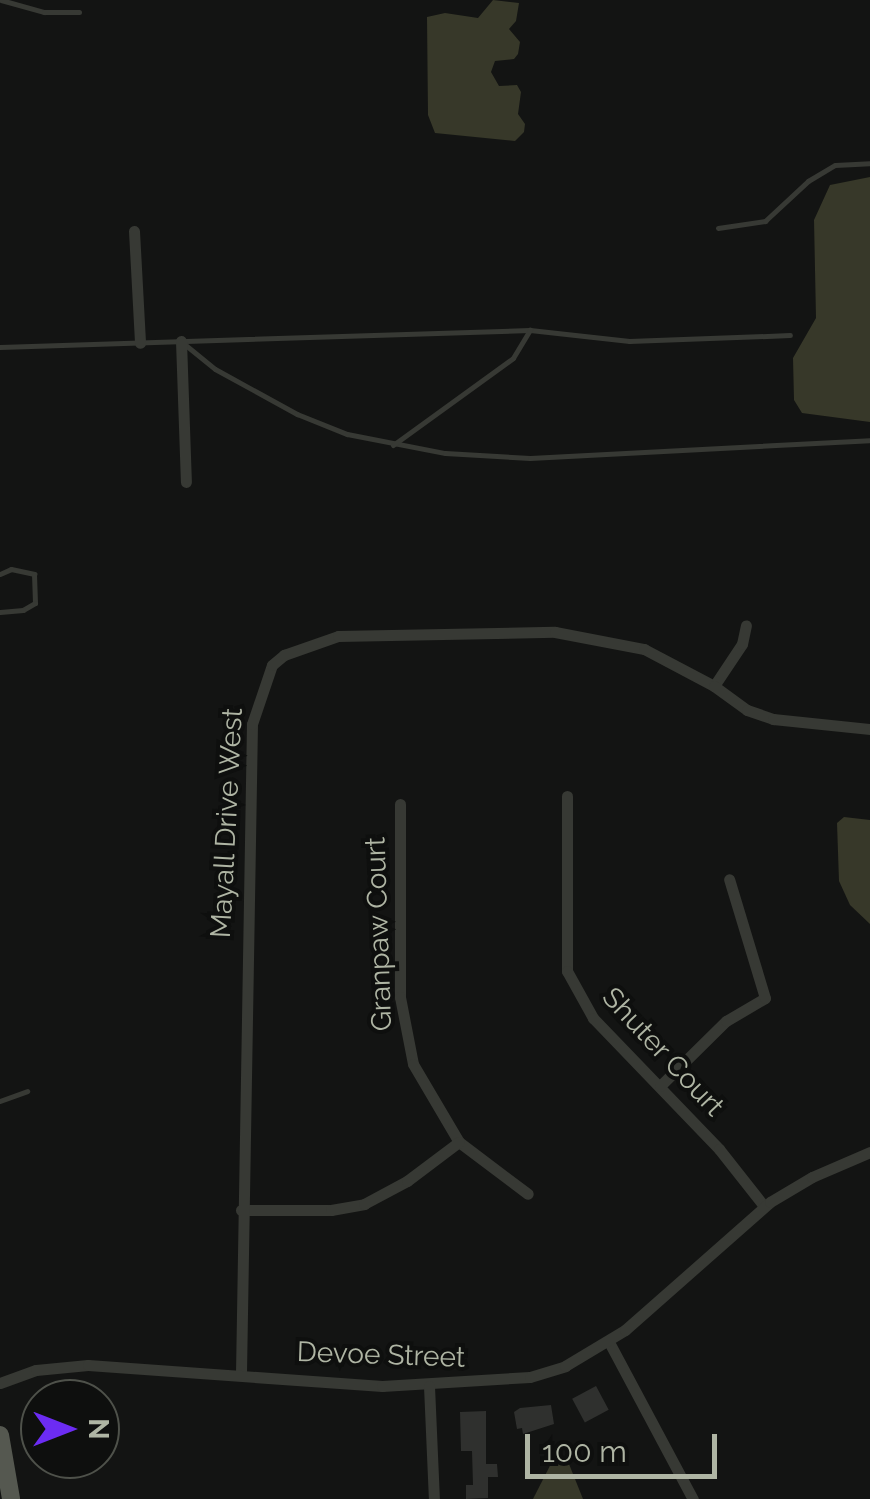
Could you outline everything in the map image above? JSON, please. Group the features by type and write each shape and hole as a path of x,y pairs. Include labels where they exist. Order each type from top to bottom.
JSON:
{"main road":[{"path":"0,1434 11,1499"}],"street":[{"path":"134,231 140,343"},
{"path":"181,341 186,482"},
{"path":"714,686 742,644 746,624"},
{"name":"Mayall Drive West","path":"241,1373 252,724 260,689 272,665 296,650 338,636 555,632 644,649 714,686 746,710 772,719 870,729"},
{"name":"Shuter Court","path":"567,796 566,971 593,1018 660,1086 764,1206"},
{"name":"Granpaw Court","path":"400,804 400,997 407,1043 425,1090 459,1142 528,1194"},
{"path":"660,1086 726,1021 765,998 729,879"},
{"path":"241,1210 331,1210 364,1204 407,1182 459,1142"},
{"name":"Devoe Street","path":"0,1384 36,1370 88,1364 429,1386 530,1377 565,1366 609,1342 764,1206 812,1177 870,1152"},
{"path":"609,1342 693,1499"},
{"path":"429,1386 434,1499"}],"lane":[{"path":"1,0 44,12 79,12"},
{"path":"718,228 765,220 808,181 834,165 870,163"},
{"path":"0,347 530,330 629,341 790,335"},
{"path":"393,444 514,358 530,330"},
{"path":"181,341 215,369 297,414 347,434 480,457 530,458 870,440"},
{"path":"0,574 11,569 34,574 35,602 23,610 0,612"},
{"path":"0,1101 27,1091"}],"shaded area":[{"path":"493,0 519,3 516,21 509,29 520,42 518,54 514,59 495,61 491,72 499,86 517,85 521,92 518,114 525,124 524,132 515,141 435,133 428,115 427,17 445,13 478,18"},
{"path":"870,177 870,422 802,413 794,400 793,358 816,318 814,220 830,185"},
{"path":"844,817 870,820 870,924 850,905 839,881 837,823"},
{"path":"558,1450 569,1464 583,1499 533,1499"}],"building":[{"path":"596,1386 609,1410 585,1423 572,1399"},
{"path":"551,1405 554,1424 523,1434 522,1428 517,1429 514,1412"},
{"path":"486,1411 486,1464 497,1464 498,1477 488,1477 488,1498 466,1499 466,1485 473,1485 472,1451 461,1451 460,1412"}]}
